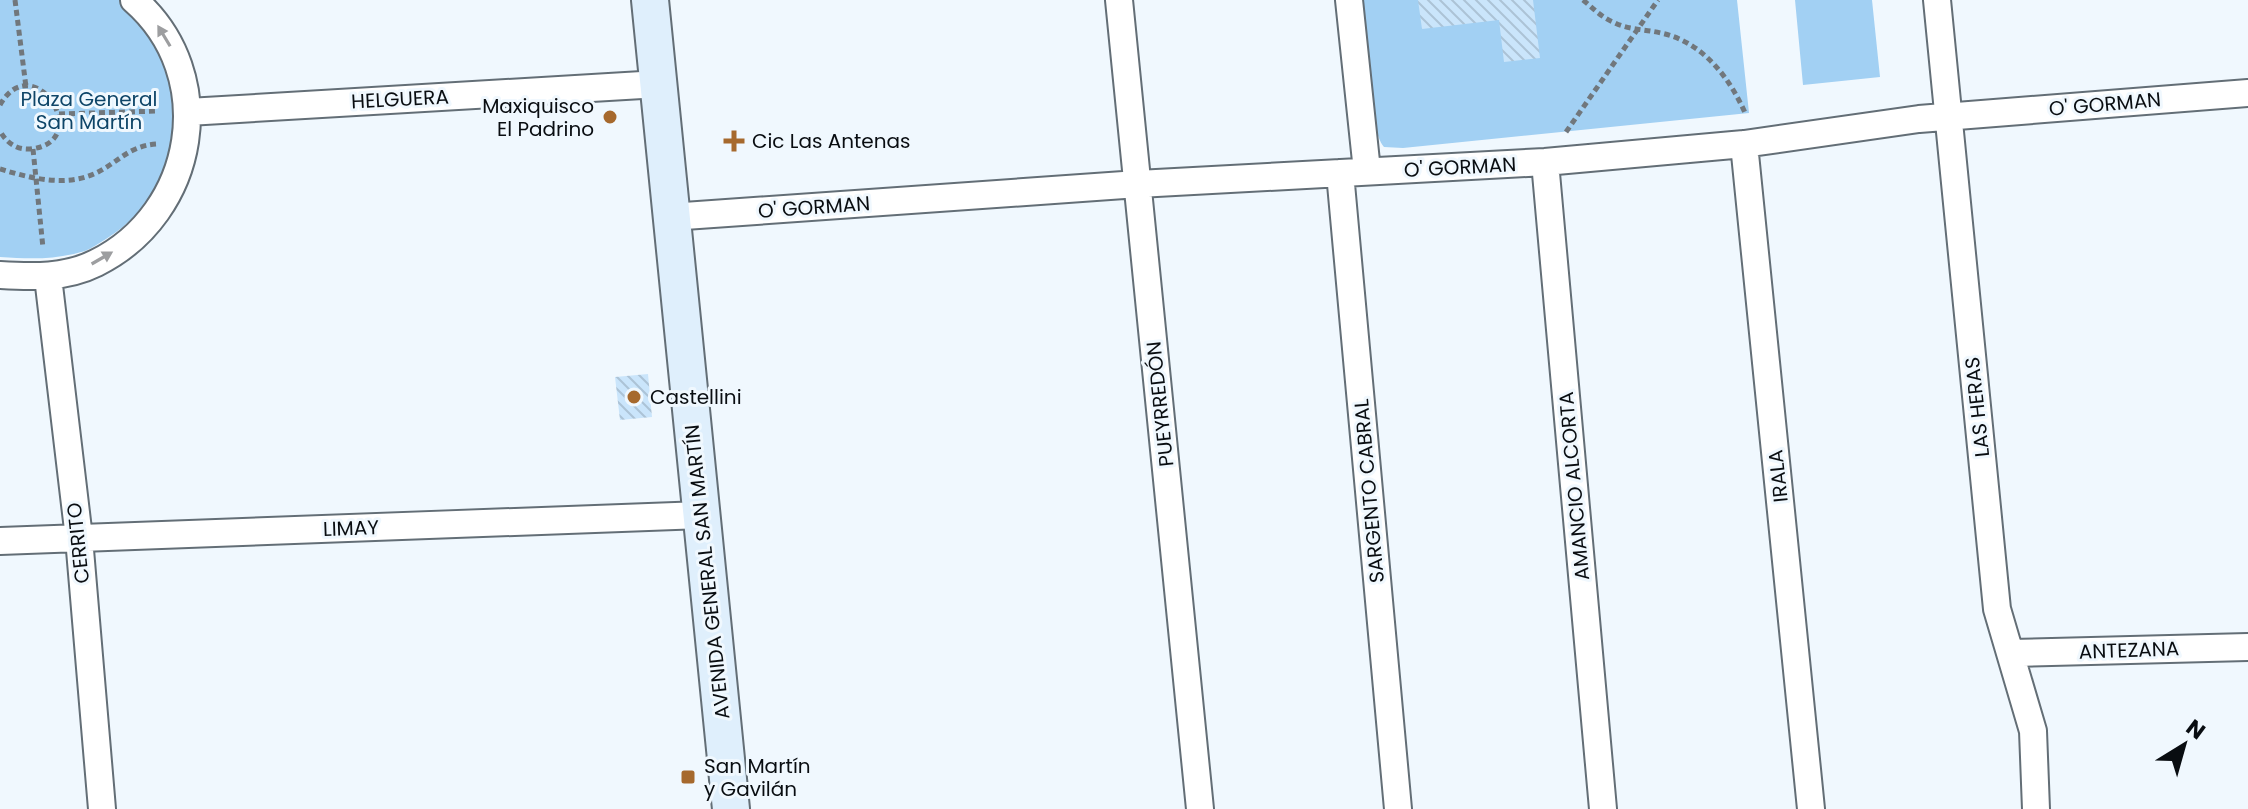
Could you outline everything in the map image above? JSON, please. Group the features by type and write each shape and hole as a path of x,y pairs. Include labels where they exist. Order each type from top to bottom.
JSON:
{"main road":[{"name":"AVENIDA GENERAL SAN MARTÍN","path":"650,0 731,809"}],"street":[{"path":"0,275 48,277 96,263 136,236 167,197 185,151 188,112 178,60 151,14 134,0"},
{"name":"PUEYRREDÓN","path":"1119,0 1200,809"},
{"path":"1349,0 1367,171"},
{"name":"LAS HERAS","path":"1937,0 1997,609 2033,731 2036,809"},
{"name":"HELGUERA","path":"188,112 659,84"},
{"name":"O' GORMAN","path":"670,217 1138,184 1545,162 1744,144 1948,116 2248,93"},
{"name":"IRALA","path":"1744,144 1811,809"},
{"name":"AMANCIO ALCORTA","path":"1545,162 1603,809"},
{"name":"SARGENTO CABRAL","path":"1340,173 1398,809"},
{"name":"CERRITO","path":"48,277 79,538 102,809"},
{"name":"LIMAY","path":"0,541 702,515"},
{"name":"ANTEZANA","path":"2011,653 2248,647"}],"path":[{"path":"15,0 26,87"},
{"path":"1583,0 1610,21 1686,41 1711,60 1736,93 1747,117 1744,144"},
{"path":"1545,162 1658,0"},
{"path":"0,105 8,94 26,87 45,92 53,99 59,114 58,130 52,139 33,149 12,145 0,131"},
{"path":"59,114 188,112"},
{"path":"0,169 36,179 78,179 95,173 140,145 156,144 185,151"},
{"path":"33,149 48,277"}],"green space":[{"name":"Plaza General San Martín","path":"0,0 123,0 170,64 178,115 175,139 158,185 127,224 85,251 42,258 0,257"},
{"path":"1363,0 1737,0 1749,113 1403,148 1384,147 1378,136 1371,99"},
{"path":"1795,0 1872,0 1880,77 1803,85"}],"building":[{"path":"1418,0 1533,0 1540,58 1504,62 1499,20 1422,29"},
{"name":"Castellini","path":"648,374 652,417 620,420 615,377"}],"place":[{"name":"Maxiquisco El Padrino","path":"610,117"},
{"name":"Cic Las Antenas","path":"734,141"},
{"name":"Castellini","path":"634,397"},
{"name":"San Martín y Gavilán","path":"688,777"}]}
